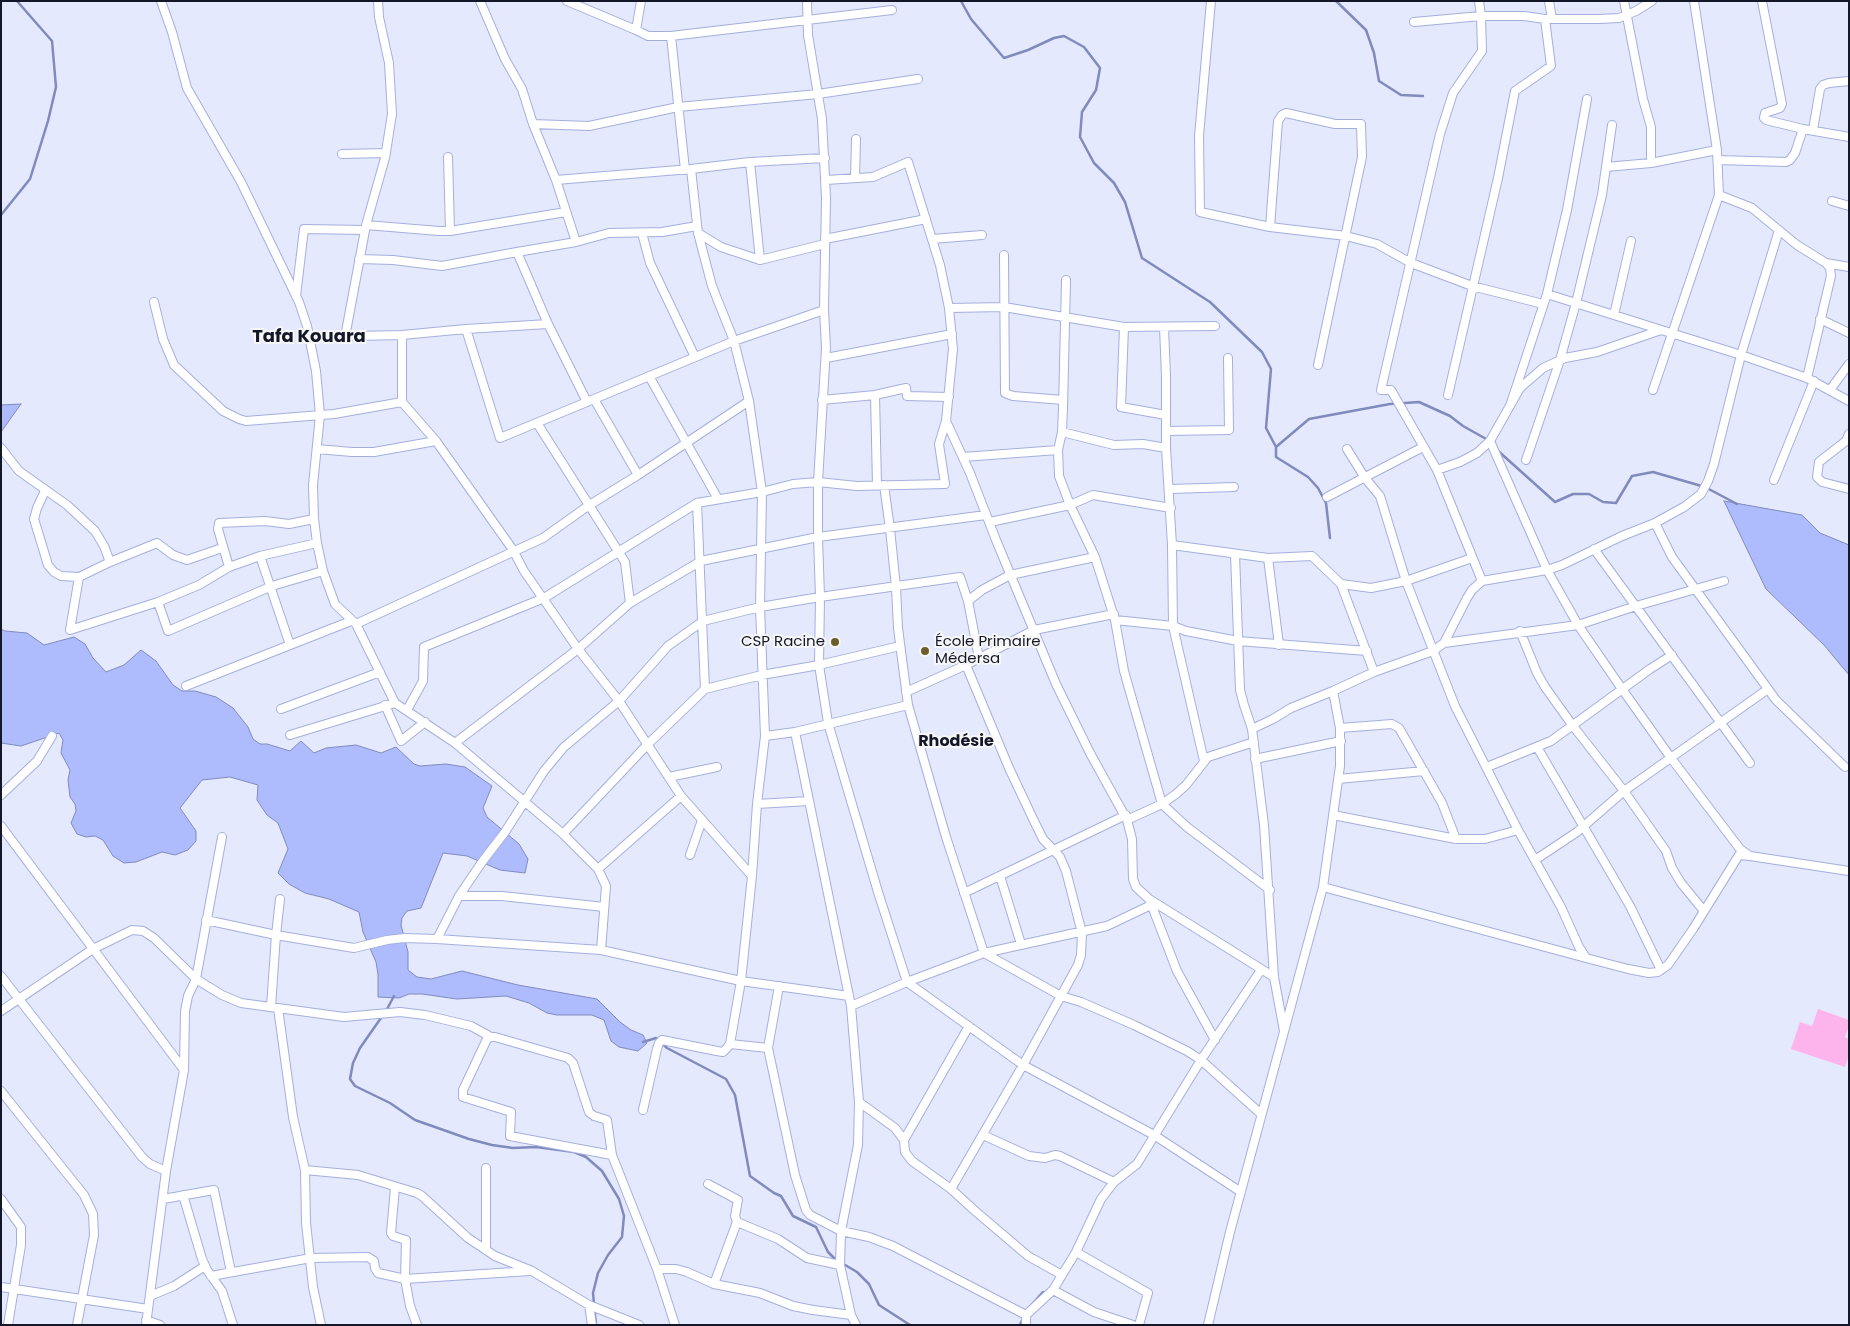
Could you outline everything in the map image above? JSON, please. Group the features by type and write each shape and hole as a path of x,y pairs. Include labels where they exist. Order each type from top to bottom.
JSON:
{"street":[{"path":"161,1 172,32 187,88 241,182 303,313 316,371 320,415 313,484 316,543 323,571 335,604 354,622 395,702 455,743 563,834 598,869 606,886 601,950"},
{"path":"345,337 365,228 386,153 392,114 389,63 378,1"},
{"path":"480,1 505,59 522,89 556,180 576,242"},
{"path":"567,1 648,36 671,36 892,10"},
{"path":"636,30 641,1"},
{"path":"807,1 808,35 822,118 826,180 824,310 826,358 818,482 819,665 828,723 907,982 1023,1065 1154,1135 1240,1192"},
{"path":"1211,1 1199,136 1200,212 1270,227 1346,236 1378,244 1411,263 1472,286 1543,304"},
{"path":"1479,1 1482,51 1453,93 1440,134 1381,390 1391,390 1437,470 1482,581"},
{"path":"1448,395 1498,178 1515,91 1552,66 1548,19 1549,1"},
{"path":"1624,1 1642,99 1652,127 1652,163"},
{"path":"1414,22 1480,16 1524,16 1548,19 1619,18 1652,1"},
{"path":"1653,390 1718,195 1717,150 1694,1"},
{"path":"1762,1 1782,104 1780,108 1764,113 1764,118 1766,120 1849,137"},
{"path":"643,1110 657,1050 662,1040 723,1052 730,1044 741,981 765,736 760,607 762,492 749,402 734,341 712,286 697,229 678,107 671,36"},
{"path":"534,124 589,126 678,107 818,94 918,79"},
{"path":"1813,130 1820,90 1823,85 1849,81"},
{"path":"1437,470 1460,462 1477,453 1490,441 1510,403 1547,294 1566,210 1586,99"},
{"path":"1270,227 1278,121 1282,115 1286,113 1334,124 1361,124 1362,157 1318,366"},
{"path":"1526,460 1560,360 1576,303 1602,195 1612,125"},
{"path":"1718,160 1786,162 1790,160 1794,153 1803,128"},
{"path":"855,178 856,139"},
{"path":"1606,167 1652,163 1717,150"},
{"path":"342,154 386,153"},
{"path":"448,156 450,231"},
{"path":"556,180 750,162 825,158"},
{"path":"750,162 760,260"},
{"path":"407,710 423,680 424,647 544,598 698,503 762,492 793,484 818,482 857,486 945,484 939,444 946,421 953,349 950,308 940,265 908,162 874,177 826,180"},
{"path":"1718,195 1752,208 1797,245 1826,263 1830,268 1811,380 1774,480"},
{"path":"1832,201 1849,206"},
{"path":"296,297 304,229 365,228 450,231 566,212"},
{"path":"360,259 393,260 442,266 576,242 609,233 697,229 721,247 760,260 825,241 926,219"},
{"path":"1252,729 1291,708 1374,672 1433,651 1444,643 1467,598 1472,590 1482,581 1547,570 1562,565 1655,523 1684,507 1701,494 1708,481 1741,355 1779,230"},
{"path":"642,233 650,263 695,357"},
{"path":"932,239 982,235"},
{"path":"1614,315 1630,241"},
{"path":"517,252 548,324 591,400 638,475"},
{"path":"1004,255 1005,393 1013,396 1063,400"},
{"path":"1826,263 1849,267"},
{"path":"1066,280 1062,432 1058,450 1059,476 1070,505 1095,557 1114,617 1124,671 1162,804 1194,832 1270,890"},
{"path":"1547,294 1741,355 1811,380 1849,401"},
{"path":"154,302 165,345 174,365 223,411 238,419 246,421 320,415 364,410 402,402"},
{"path":"950,308 1004,307 1124,327 1215,326"},
{"path":"466,328 500,438 734,341 824,310"},
{"path":"1820,320 1849,333"},
{"path":"309,337 402,335 466,328 548,324"},
{"path":"1124,327 1121,407 1166,415"},
{"path":"1164,327 1166,448 1172,545 1172,626 1204,761"},
{"path":"1510,403 1526,382 1543,368 1560,360 1597,352 1661,330"},
{"path":"826,358 952,334"},
{"path":"402,335 402,402 436,441 513,550 524,571 578,649 619,701 682,796 752,876"},
{"path":"1166,431 1229,430 1228,358"},
{"path":"1830,390 1849,364"},
{"path":"649,376 718,499"},
{"path":"822,400 875,395 906,388 907,396 949,397"},
{"path":"875,395 880,485 890,529 900,646 908,705 964,893 984,953 1061,996 1081,1002 1134,1025 1187,1051 1201,1060 1262,1114"},
{"path":"186,686 354,622 543,538 588,506 687,444 749,402"},
{"path":"946,421 1065,701 1090,753 1126,818 1133,848 1134,883 1150,902 1274,977"},
{"path":"537,423 625,562 630,603"},
{"path":"1062,432 1114,445 1143,444 1166,448"},
{"path":"1849,434 1846,441 1819,462 1816,477 1822,482 1849,489"},
{"path":"316,449 374,452 436,441"},
{"path":"1490,441 1547,570 1578,625 1671,758 1740,849 1750,856"},
{"path":"1328,497 1423,447"},
{"path":"1,448 14,465 45,491 67,505 95,531 104,546 110,562"},
{"path":"1347,448 1365,478 1380,496 1406,581 1455,706 1586,958"},
{"path":"962,457 1058,450"},
{"path":"1170,489 1234,487"},
{"path":"45,491 34,519 48,565 54,572 62,576 79,577 157,543 173,555 187,560 222,548"},
{"path":"455,743 578,649 630,603 701,561 818,537 988,518 1070,505 1093,494 1171,508"},
{"path":"698,503 705,689"},
{"path":"229,568 222,548 218,529 219,523 264,521 289,524 314,519"},
{"path":"1655,523 1672,558 1776,700 1845,768"},
{"path":"79,577 70,630 158,602 199,585 229,568 260,556 316,543"},
{"path":"1172,545 1268,558 1312,556 1341,584 1374,672"},
{"path":"1594,549 1750,763"},
{"path":"1235,554 1240,690 1254,742 1270,890 1274,977 1284,1033"},
{"path":"260,556 272,586 290,645"},
{"path":"968,602 982,590 1010,575 1095,557"},
{"path":"1268,558 1279,645"},
{"path":"1341,584 1371,588 1406,581 1472,558"},
{"path":"158,602 168,631 272,586 323,571"},
{"path":"437,939 459,896 505,832 544,771 564,747 619,701 668,646 703,621 760,607 960,577 968,602 979,658"},
{"path":"1444,643 1520,631 1578,625 1724,581"},
{"path":"906,692 966,665 1034,630 1114,617 1172,626 1186,631 1238,642 1367,651"},
{"path":"1520,631 1536,673 1573,726 1624,791 1666,851 1672,868 1681,883 1704,911"},
{"path":"563,834 648,745 705,689 900,646"},
{"path":"1487,767 1551,741 1672,655"},
{"path":"951,1189 1023,1065 1080,960 1082,933 1066,871 1060,858 1054,849 1043,839 1035,823 1009,768 966,665"},
{"path":"281,709 380,672"},
{"path":"1535,860 1577,832 1624,791 1768,689"},
{"path":"1208,1325 1240,1192 1323,887 1334,815 1341,741 1333,691"},
{"path":"290,735 395,702"},
{"path":"385,705 401,741 425,722"},
{"path":"765,736 795,732 908,705"},
{"path":"1340,728 1392,724 1397,726 1444,808 1456,839"},
{"path":"795,732 851,1006 858,1102 858,1145 841,1231 840,1265 851,1315 856,1325"},
{"path":"1,795 37,761 52,736"},
{"path":"1255,759 1341,741"},
{"path":"964,893 1054,849 1162,804 1186,785 1208,757 1218,752 1254,742"},
{"path":"1537,747 1630,906 1662,970"},
{"path":"669,777 717,767"},
{"path":"1338,779 1424,771"},
{"path":"598,869 682,796"},
{"path":"757,804 809,801"},
{"path":"1334,815 1456,839 1485,839 1518,830"},
{"path":"690,855 702,820"},
{"path":"1,826 184,1070"},
{"path":"160,1325 146,1322 166,1171 184,1070 185,1011 188,996 196,979 222,837"},
{"path":"1323,887 1586,958 1649,973 1662,970 1668,965 1739,855 1849,871"},
{"path":"1000,876 1021,944"},
{"path":"459,896 502,896 604,907"},
{"path":"280,899 276,935 275,1007 293,1117 305,1170 306,1223 313,1288 320,1325"},
{"path":"851,1006 907,982 984,953 1082,933 1120,921 1150,902"},
{"path":"1150,902 1177,971 1214,1040"},
{"path":"206,920 276,935 354,948 387,940 437,939 601,950 741,981 849,996"},
{"path":"1,1011 93,949 132,930 143,931 154,938 196,979 232,1000 241,1003 344,1017 400,1012 425,1015 471,1026 491,1036 568,1058 573,1062 589,1112 594,1116 607,1120 612,1155 657,1268 674,1325"},
{"path":"1026,1325 1026,1315 1053,1290 1076,1252 1101,1199 1114,1182 1137,1164 1201,1060 1262,970"},
{"path":"1,976 142,1157 150,1164 166,1171"},
{"path":"779,986 768,1048 795,1175 806,1210 814,1219 841,1231 869,1237 894,1246 1026,1315"},
{"path":"904,1140 969,1026"},
{"path":"491,1036 487,1039 462,1090 463,1097 511,1112 510,1136 612,1155"},
{"path":"730,1044 768,1048"},
{"path":"1,1092 84,1195 93,1214 94,1235 77,1325"},
{"path":"858,1102 892,1125 904,1140 907,1157 951,1189 1028,1256 1062,1275"},
{"path":"983,1135 1029,1156 1045,1158 1055,1155 1060,1156 1114,1182"},
{"path":"486,1168 486,1250"},
{"path":"305,1170 358,1175 422,1196 452,1225 495,1256 532,1271 589,1305 639,1325"},
{"path":"708,1184 738,1200 735,1216 738,1222 778,1238 807,1258 840,1265"},
{"path":"395,1187 391,1233 393,1236 406,1240 405,1279 410,1306 417,1325"},
{"path":"163,1198 214,1190 231,1272"},
{"path":"183,1195 205,1266 222,1291 233,1325"},
{"path":"1,1199 21,1227 22,1245 8,1325"},
{"path":"714,1284 738,1222"},
{"path":"1076,1252 1148,1292 1139,1325"},
{"path":"211,1276 311,1258 368,1257 374,1261 378,1273 405,1279 532,1271"},
{"path":"150,1296 174,1286 205,1266"},
{"path":"657,1268 676,1269 687,1272 714,1284 753,1291 799,1307 851,1315"},
{"path":"1,1288 148,1309"},
{"path":"1053,1290 1094,1312 1133,1325"},
{"path":"589,1305 592,1325"}],"shaded area":[{"path":"1818,1009 1849,1020 1845,1037 1849,1039 1849,1055 1845,1067 1791,1049 1800,1022 1812,1026"}],"water":[{"path":"21,404 1,432 1,405"},
{"path":"1724,501 1802,515 1820,533 1849,545 1849,675 1824,645 1766,589"},
{"path":"1,629 27,633 44,645 74,637 85,644 93,658 106,672 124,665 141,650 156,661 173,685 182,691 195,691 216,697 233,708 248,727 253,739 260,744 267,744 290,751 301,741 314,753 326,748 356,745 381,753 396,747 414,764 420,766 446,764 465,767 492,786 483,808 487,817 519,844 528,859 525,873 500,870 467,856 443,853 421,908 407,911 402,918 401,925 408,952 408,970 417,977 431,979 462,971 518,985 597,999 620,1022 631,1030 643,1035 647,1043 638,1051 619,1047 611,1041 604,1020 592,1015 557,1015 547,1013 529,1003 506,996 457,999 409,994 399,998 378,997 376,962 363,932 359,912 329,899 305,893 289,884 278,873 288,849 278,823 267,815 257,800 258,785 230,777 202,780 180,808 196,831 196,841 188,850 175,855 162,852 136,862 124,863 113,856 103,840 95,836 86,837 77,834 71,823 76,811 75,804 70,797 68,780 70,770 61,753 63,740 59,733 21,746 1,743"}],"waterway":[{"path":"1,215 30,179 48,121 56,87 52,41 17,1"},
{"path":"961,1 971,19 1004,58 1054,38 1064,36 1084,47 1100,68 1096,90 1082,112 1080,137 1094,163 1114,183 1125,202 1142,258 1210,302 1262,352 1271,369 1266,428 1276,447 1276,457 1308,477 1318,488 1326,503 1330,538"},
{"path":"1336,1 1366,30 1374,53 1379,81 1401,95 1423,96"},
{"path":"1276,447 1309,419 1390,404 1419,402 1450,416 1463,426 1488,440"},
{"path":"1496,449 1555,502 1573,494 1589,494 1603,502 1616,503 1632,476 1653,472 1705,487 1737,504"},
{"path":"386,1011 394,996"},
{"path":"383,1015 360,1048 353,1063 350,1079 355,1086 390,1103 415,1120 469,1139 513,1148 536,1147 574,1152 586,1157 602,1171 619,1199 624,1216 622,1237 608,1255 598,1273 593,1293 596,1325"},
{"path":"643,1042 656,1038 667,1048 726,1079 735,1095 750,1176 781,1196 793,1216 816,1227 828,1252 835,1259 857,1272 869,1284 879,1305 910,1325"},
{"path":"1026,1311 1043,1292"},
{"path":"1020,1325 1024,1316"}],"place":[{"name":"CSP Racine","path":"835,642"},
{"name":"École Primaire Médersa","path":"925,651"}],"district":[{"name":"Tafa Kouara","path":"309,337"},
{"name":"Rhodésie","path":"956,742"}]}
